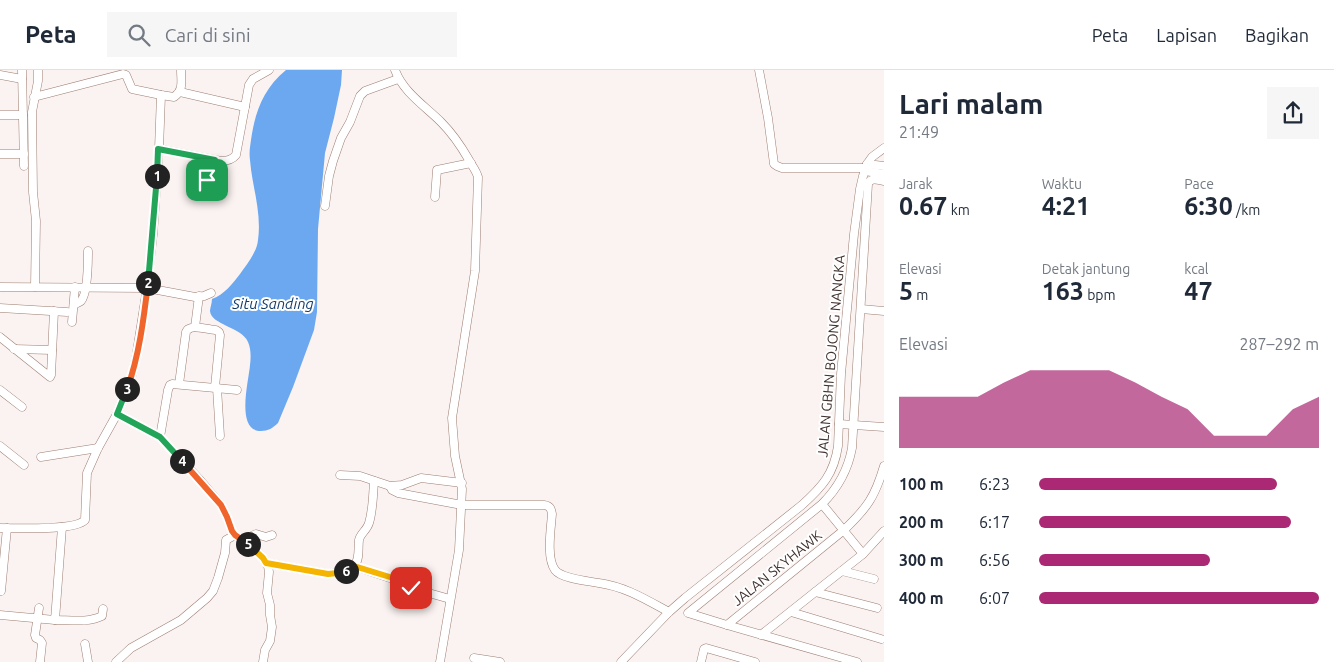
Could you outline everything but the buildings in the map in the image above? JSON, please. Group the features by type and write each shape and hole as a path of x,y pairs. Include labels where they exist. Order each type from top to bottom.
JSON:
{"street":[{"path":"22,70 24,166"},
{"path":"35,287 36,221 33,192 32,112 38,82 38,70"},
{"path":"34,97 124,74 132,89 161,96 174,96 180,92 181,70"},
{"path":"158,149 215,160 234,158 249,85 259,72 269,70"},
{"path":"395,70 398,79 413,96 451,132 475,169 478,177 475,270 452,418 455,456 462,483 459,550 440,662"},
{"path":"759,70 774,164 782,168 884,166"},
{"path":"0,75 22,79"},
{"path":"325,206 335,156 360,96 365,91 398,79"},
{"path":"180,92 245,107"},
{"path":"1,591 3,528 62,527 81,524 85,520 87,473 98,448 117,414 133,370 147,288 161,96"},
{"path":"0,115 23,115"},
{"path":"866,167 872,157 884,148"},
{"path":"0,154 24,154"},
{"path":"198,193 202,194 205,192 206,182 213,175 215,160"},
{"path":"436,197 437,170 471,163"},
{"path":"866,167 884,174"},
{"name":"JALAN GBHN BOJONG NANGKA","path":"621,662 672,610 802,505 819,489 834,465 838,446 841,374 854,234 860,189 866,167"},
{"path":"688,613 822,504 836,488 844,473 852,448 868,184 869,180 872,179 884,181"},
{"path":"74,305 82,299 87,278 88,251"},
{"path":"0,287 147,288 199,296 211,293"},
{"path":"72,322 75,287"},
{"path":"195,327 199,296"},
{"path":"0,308 67,312"},
{"path":"861,309 884,311"},
{"path":"2,342 14,349 49,377 51,375 54,311"},
{"path":"179,384 187,329 195,327 219,332 216,387 220,436"},
{"path":"14,349 52,350"},
{"path":"160,437 170,385 179,384 237,390"},
{"path":"0,390 22,407"},
{"path":"117,414 160,437 221,505 235,535 259,554 266,563 269,572 267,593 272,627 270,641 265,650 263,662"},
{"path":"838,424 884,427"},
{"path":"0,446 24,465"},
{"path":"41,458 98,448"},
{"name":"JALAN SKYHAWK","path":"727,625 861,514 871,500 884,466"},
{"path":"340,475 360,476 390,486 402,485 421,478 462,483"},
{"path":"266,563 328,574 351,569 357,560 360,536 369,524 374,481"},
{"path":"390,486 392,490 398,493 462,505 544,504 552,510 550,549 552,564 557,573 571,578 628,590 672,610 857,662"},
{"path":"822,504 863,554"},
{"path":"55,620 62,527"},
{"path":"761,635 863,554 884,531"},
{"path":"243,540 256,534 266,537 272,535"},
{"path":"116,662 131,648 181,620 207,598 213,591 218,578 225,553 226,540 235,535"},
{"path":"354,566 393,578 411,588 450,599"},
{"path":"842,571 874,579"},
{"path":"815,592 877,608"},
{"path":"39,608 35,636 42,643 40,662"},
{"path":"0,615 37,619 86,620 102,616 103,609"},
{"path":"791,612 881,639"},
{"path":"85,644 88,662"},
{"path":"700,662 706,648 755,662"},
{"path":"474,658 500,662"}],"water":[{"name":"Situ Sanding","path":"286,70 342,70 341,85 325,153 318,229 317,312 314,330 278,423 270,429 261,431 253,429 248,423 246,414 246,392 251,359 248,342 240,333 216,320 210,311 212,299 224,292 234,281 256,249 259,220 251,170 251,140 261,102 271,85"}],"route":[{"path":"207,180 213,175 215,160 158,149 147,288 138,348 131,379 117,414 160,437 221,505 235,535 252,546 266,563 328,574 338,573 351,569 354,566 393,578 411,588"}]}
